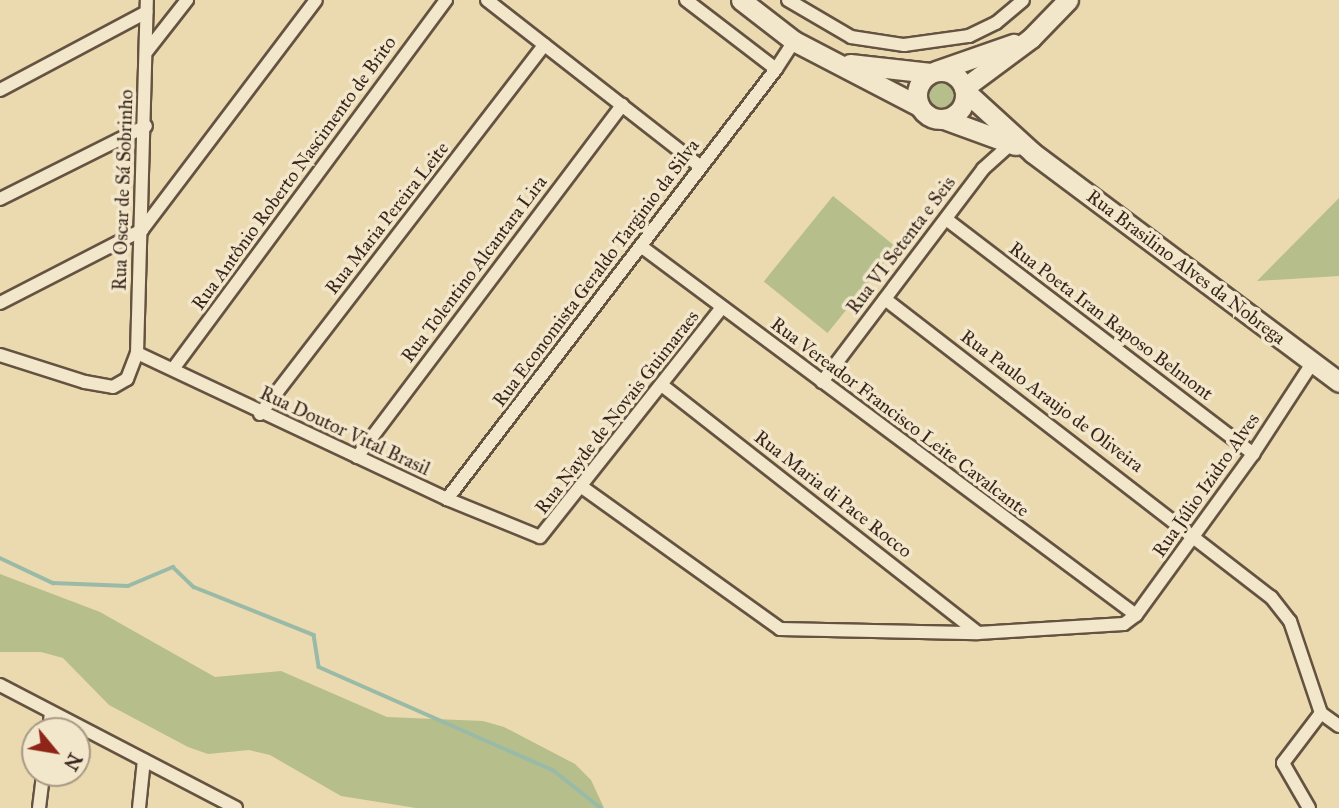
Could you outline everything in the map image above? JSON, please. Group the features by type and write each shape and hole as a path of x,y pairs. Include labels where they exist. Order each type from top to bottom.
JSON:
{"main road":[{"path":"741,0 794,41 919,106 930,117 944,119 960,109 964,89 1031,38 1068,0"},
{"path":"919,106 918,88 933,72 1031,38"},
{"path":"839,63 956,76 964,89"},
{"name":"Rua Brasilino Alves da Nobrega","path":"964,89 1020,146 1339,382"},
{"name":"Rua Brasilino Alves da Nobrega","path":"944,119 1020,146"}],"street":[{"path":"146,51 187,0"},
{"path":"0,303 142,230 316,0"},
{"name":"Rua Antônio Roberto Nascimento de Brito","path":"173,369 446,0"},
{"path":"487,0 702,167"},
{"path":"685,0 776,69"},
{"path":"788,0 851,37 904,45 969,36 996,23 1023,0"},
{"path":"0,90 147,6"},
{"name":"Rua Oscar de Sá Sobrinho","path":"0,355 85,382 113,387 127,379 138,353 146,126 147,6"},
{"name":"Rua Economista Geraldo Targinio da Silva","path":"447,499 642,247 776,69 794,41"},
{"name":"Rua Maria Pereira Leite","path":"260,414 544,44"},
{"name":"Rua Tolentino Alcantara Lira","path":"357,457 622,105"},
{"path":"0,199 146,126"},
{"name":"Rua VI Setenta e Seis","path":"822,382 983,169 1020,146"},
{"name":"Rua Poeta Iran Raposo Belmont","path":"946,219 1253,454"},
{"name":"Rua Vereador Francisco Leite Cavalcante","path":"642,247 721,309 1136,615"},
{"name":"Rua Paulo Araujo de Oliveira","path":"885,299 1195,535 1283,608 1321,713"},
{"name":"Rua Nayde de Novais Guimaraes","path":"540,537 663,386 721,309"},
{"name":"Rua Doutor Vital Brasil","path":"138,353 260,414 447,499 540,537"},
{"name":"Rua Júlio Izidro Alves","path":"978,633 1124,624 1136,615 1253,454 1313,362"},
{"name":"Rua Maria di Pace Rocco","path":"663,386 978,633"},
{"path":"582,487 780,629 978,633"},
{"path":"0,685 236,808"},
{"path":"51,713 51,717"},
{"path":"1309,808 1283,763 1321,713 1339,726"},
{"path":"139,808 144,760"},
{"path":"39,808 41,787"}],"green space":[{"path":"941,80 952,84 956,95 952,106 941,110 930,106 926,95 930,84"},
{"path":"833,196 897,248 828,333 764,281"},
{"path":"1339,198 1339,276 1257,281"},
{"path":"0,574 100,612 215,677 281,671 387,717 483,721 504,727 575,764 591,780 604,808 416,808 341,796 270,755 249,750 208,754 188,747 109,705 63,658 41,652 0,652"}],"waterway":[{"path":"0,558 53,583 128,586 173,567 194,587 314,635 319,667 553,770 601,808"}]}
